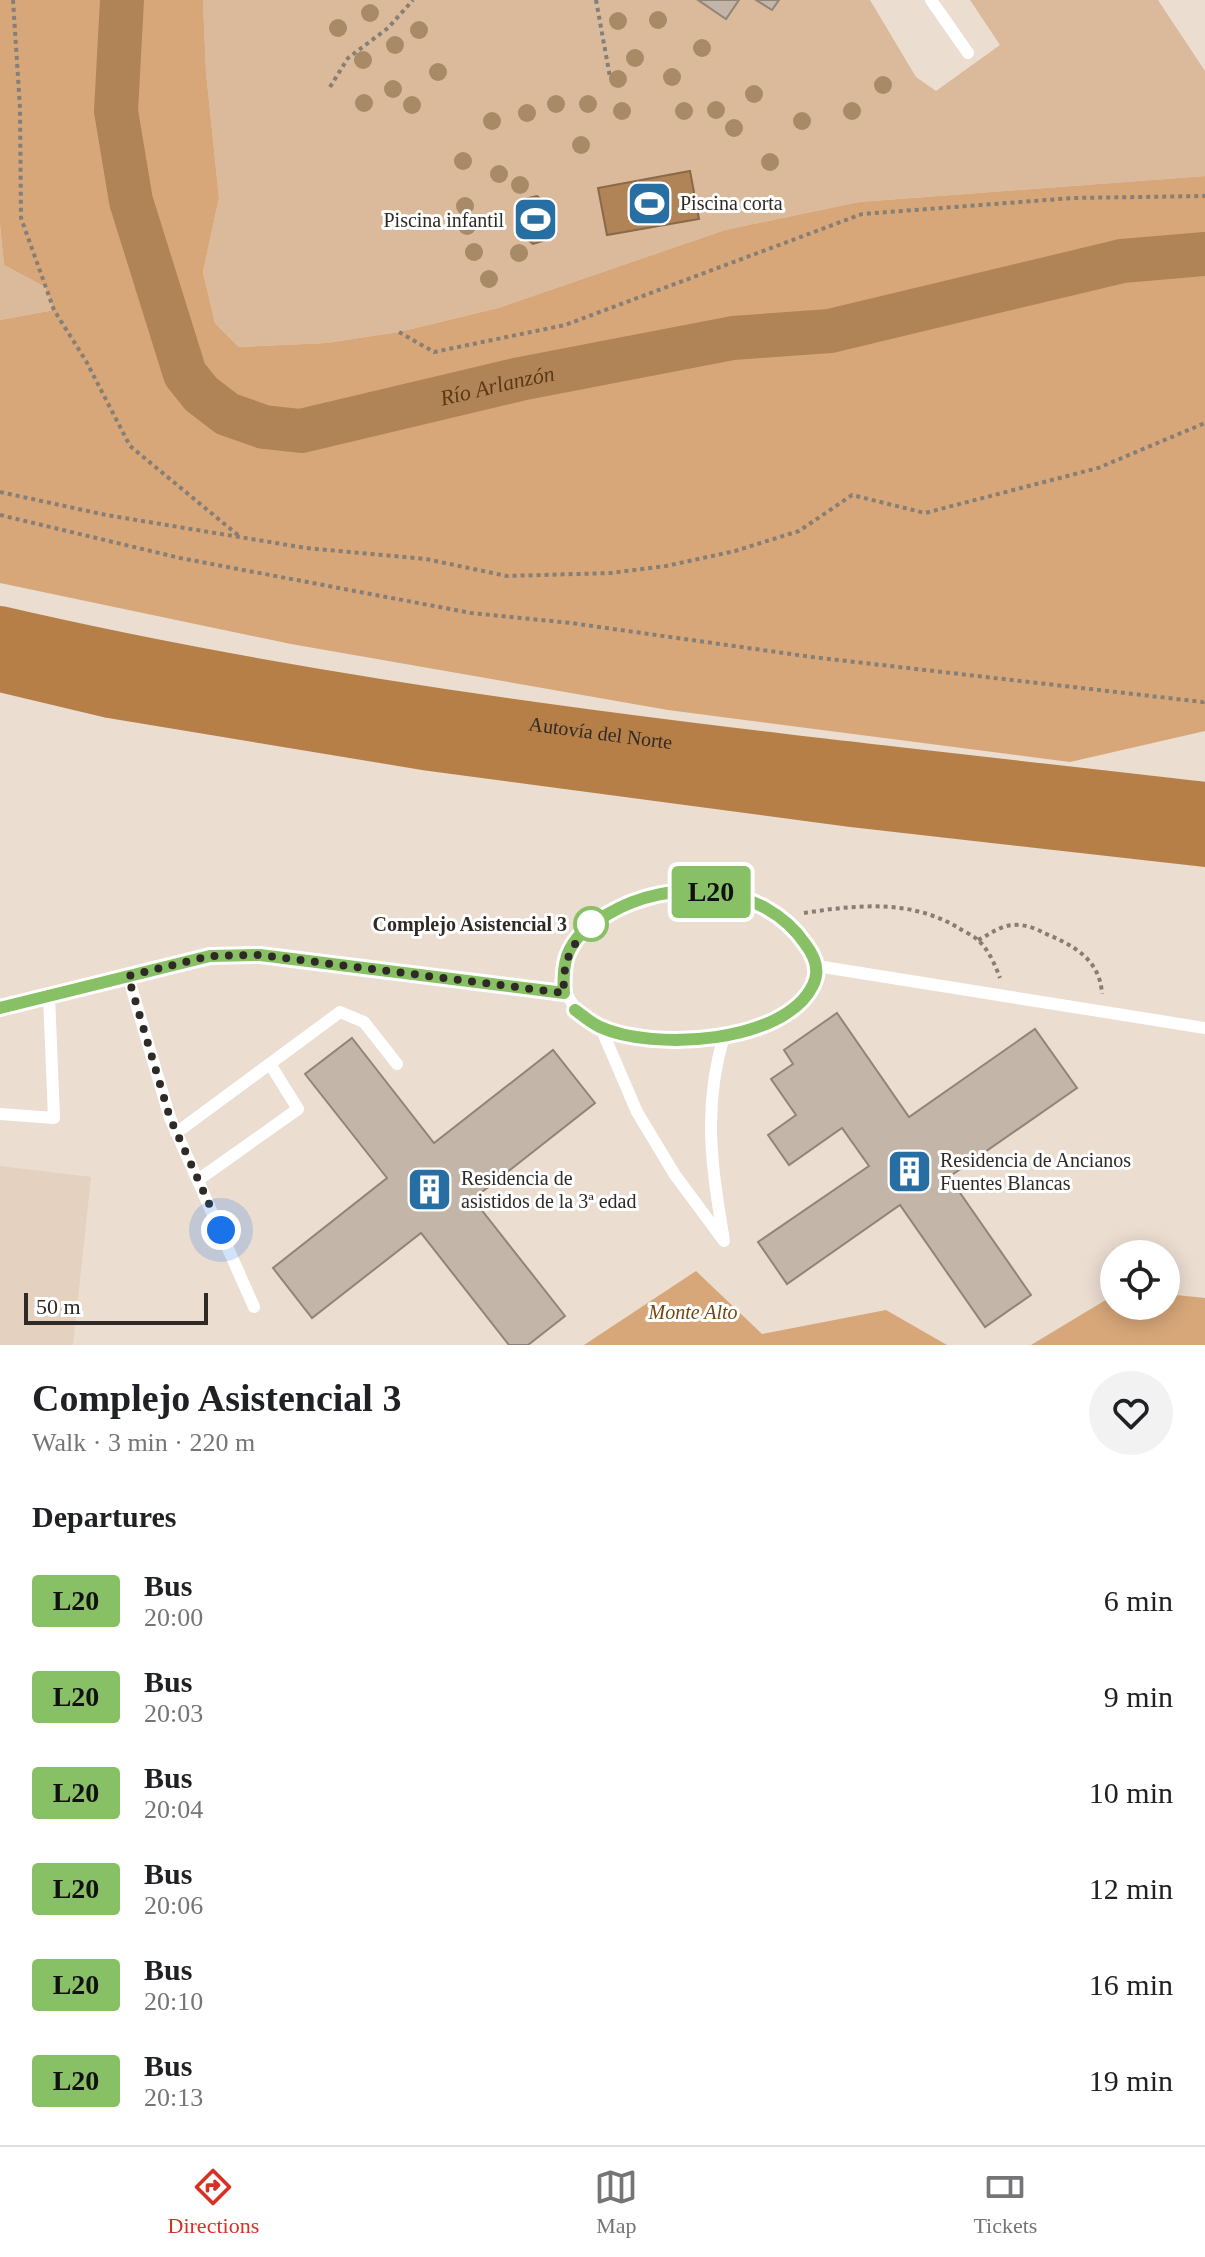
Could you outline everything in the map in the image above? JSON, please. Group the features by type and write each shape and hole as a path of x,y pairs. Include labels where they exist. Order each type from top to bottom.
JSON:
{"highway":[{"name":"Autovía del Norte","path":"0,628 323,692 512,722 950,777 1205,804"},
{"name":"Autovía del Norte","path":"0,670 110,696 430,749 836,803 1205,845"}],"lane":[{"path":"931,0 968,53"},
{"path":"699,890 729,894 757,903 782,917 799,933 817,966 814,984 802,1000 782,1014 754,1028 696,1040 636,1038 601,1028 575,1010 564,993 565,964 576,938 593,923 640,899 699,890"},
{"path":"0,1008 210,956 260,955 564,993"},
{"path":"817,966 1205,1028"},
{"path":"128,976 176,1133 254,1307"},
{"path":"0,1114 54,1118 49,996"},
{"path":"176,1133 340,1012 364,1022 397,1064"},
{"path":"601,1028 637,1112 675,1175 724,1241 710,1151 710,1113 724,1036"},
{"path":"198,1180 298,1109 270,1064"}],"path":[{"path":"13,0 20,108 21,218 54,310 86,361 130,446 241,537"},
{"path":"330,87 348,58 388,28 413,0"},
{"path":"596,0 610,77"},
{"path":"399,332 434,352 565,325 862,214 1073,198 1205,196"},
{"path":"0,492 106,515 306,548 426,559 507,576 611,573 666,566 721,554 799,531 852,495 925,513 1098,468 1205,423"},
{"path":"0,515 180,558 471,613 571,623 812,657 1204,701"},
{"path":"782,917 863,905 893,906 941,918 978,940 992,958 1008,997"},
{"path":"978,940 1000,928 1017,924 1035,928 1068,943 1083,953 1097,970 1102,985 1103,1011"}],"shaded area":[{"path":"203,0 870,0 916,77 936,91 1000,45 970,0 1158,0 1205,71 1205,176 859,202 725,230 498,308 399,332 326,343 239,347 215,323 203,272 219,198 206,72"},
{"name":"Piscina corta","path":"690,171 699,219 607,235 598,188"},
{"name":"Piscina infantil","path":"537,196 542,200 541,212 548,230 546,240 533,244 524,229 524,199"},
{"path":"0,225 4,265 45,287 54,310 0,320"},
{"path":"0,1166 91,1177 73,1345 0,1345"}],"green space":[{"path":"0,0 203,0 206,72 219,198 203,272 215,323 239,347 326,343 399,332 498,308 725,230 859,202 1205,176 1205,731 1070,762 668,710 291,644 0,583 0,320 54,310 45,287 4,265 0,225"},
{"name":"Monte Alto","path":"696,1271 762,1334 886,1310 947,1345 584,1345"},
{"path":"1180,1295 1205,1298 1205,1345 1031,1345 1100,1303 1100,1320 1180,1320"}],"building":[{"path":"698,0 739,0 726,19"},
{"path":"756,0 779,0 772,10"},
{"name":"Residencia de Ancianos Fuentes Blancas","path":"837,1013 909,1117 1035,1029 1077,1088 949,1177 1031,1295 985,1327 900,1205 787,1284 758,1242 869,1166 842,1128 789,1165 768,1135 796,1115 771,1079 793,1064 784,1050"},
{"name":"Residencia de asistidos de la 3ª edad","path":"352,1038 434,1143 553,1050 595,1103 473,1199 565,1316 528,1345 509,1345 421,1233 312,1318 273,1268 387,1178 305,1074"}],"waterway":[{"name":"Río Arlanzón","path":"122,0 116,111 131,201 185,374 201,394 227,414 264,427 301,431 520,379 733,338 830,331 1122,261 1205,254"}],"bus line":[{"name":"L20","path":"0,1008 210,956 260,955 564,993 563,974 567,955 576,938 593,923 640,899 699,890 729,894 757,903 782,917 799,933 817,966 814,984 802,1000 754,1028 724,1036 696,1040 636,1038 601,1028 575,1010"}],"place":[{"name":"Piscina corta","path":"649,203"},
{"name":"Piscina infantil","path":"535,220"},
{"name":"Complejo Asistencial 3","path":"591,924"},
{"name":"Residencia de Ancianos Fuentes Blancas","path":"909,1171"},
{"name":"Residencia de asistidos de la 3ª edad","path":"430,1189"}],"route":[{"path":"221,1230 170,1118 128,976 210,956 260,955 564,993 563,974 567,955 576,938 591,924"}]}
